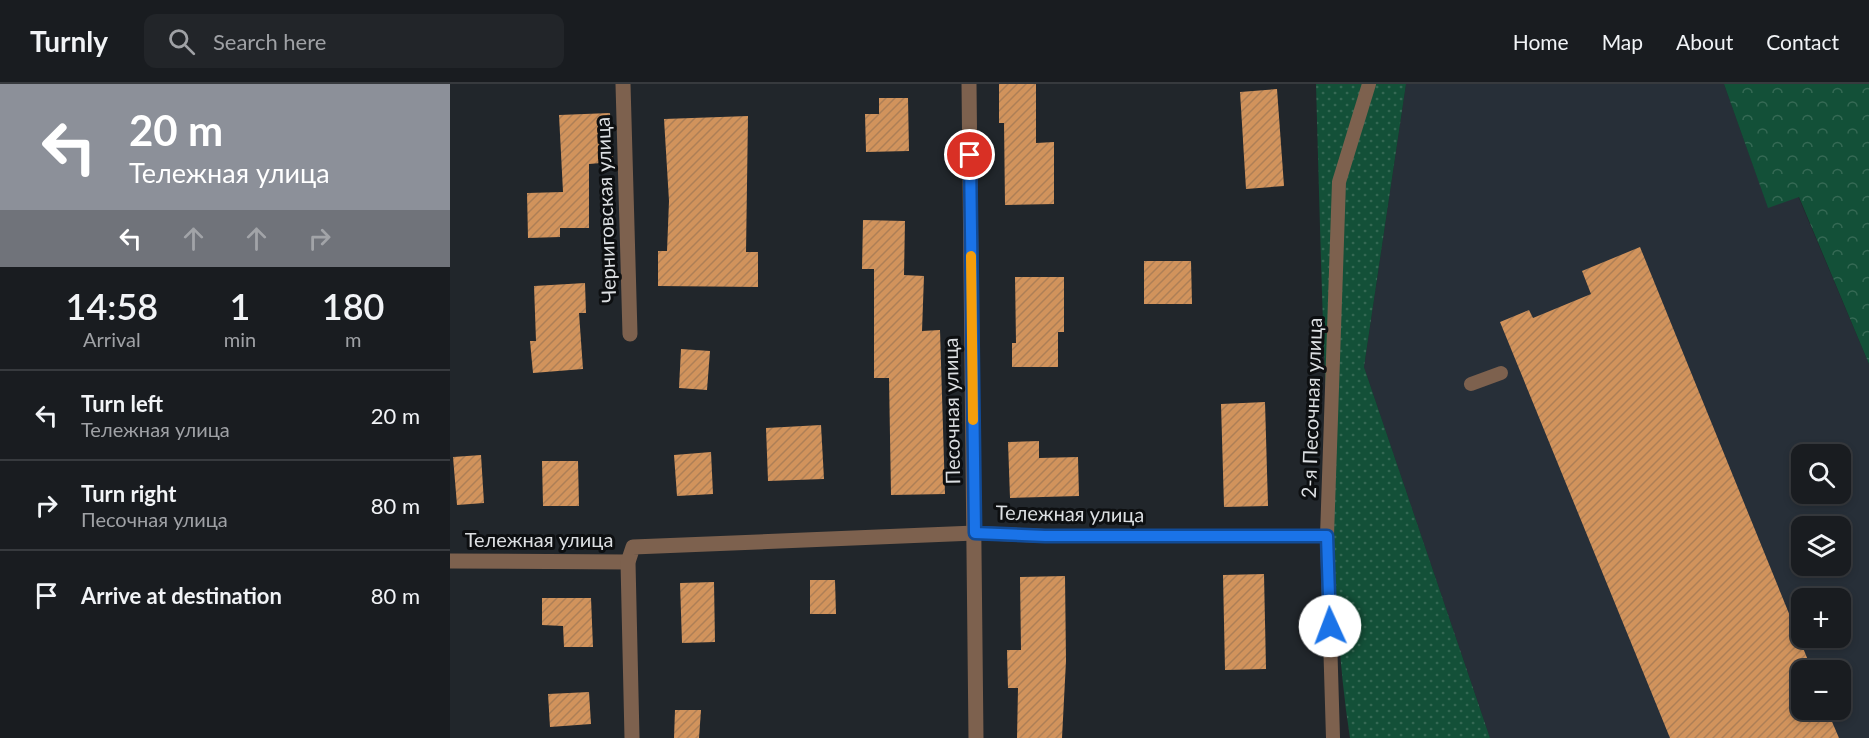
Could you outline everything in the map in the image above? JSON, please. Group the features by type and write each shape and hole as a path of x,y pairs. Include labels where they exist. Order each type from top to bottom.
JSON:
{"street":[{"name":"Черниговская улица","path":"623,84 630,334"},
{"name":"Песочная улица","path":"969,84 976,738"},
{"name":"Тележная улица","path":"450,561 631,554 975,533"},
{"path":"631,554 632,738"}],"lane":[{"name":"2-я Песочная улица","path":"1333,738 1327,536 1340,182 1369,84"},
{"path":"1471,384 1501,373"},
{"name":"Тележная улица","path":"975,533 1057,536 1327,536"}],"shaded area":[{"path":"1406,84 1724,84 1768,207 1798,196 1869,364 1869,738 1490,738 1364,367"}],"green space":[{"path":"1316,84 1406,84 1364,367 1490,738 1350,738 1340,650 1328,450"},
{"path":"1724,84 1869,84 1869,364 1799,197 1768,208"}],"building":[{"path":"999,84 1036,84 1036,143 1054,142 1054,204 1005,205 1004,123 999,123"},
{"path":"1277,89 1284,186 1246,189 1240,92"},
{"path":"879,98 908,98 909,151 866,152 865,114 879,114"},
{"path":"610,113 613,162 589,164 589,228 560,228 560,237 528,238 527,193 563,192 559,115"},
{"path":"748,116 746,252 758,252 758,287 658,286 658,251 667,251 669,201 664,119"},
{"path":"863,220 905,221 904,275 924,276 922,331 940,330 945,494 891,495 889,378 874,378 874,269 862,269"},
{"path":"1640,247 1791,618 1791,648 1803,648 1808,660 1791,660 1791,720 1831,720 1839,738 1670,738 1500,322 1529,310 1533,318 1591,294 1582,271"},
{"path":"1144,261 1191,261 1192,304 1144,304"},
{"path":"1015,277 1064,277 1064,332 1058,332 1058,367 1012,367 1012,343 1016,343"},
{"path":"585,283 586,313 579,313 583,369 533,373 530,341 536,341 534,286"},
{"path":"681,349 710,351 707,390 679,388"},
{"path":"1265,402 1268,506 1224,507 1221,404"},
{"path":"821,425 824,479 768,481 766,428"},
{"path":"1039,441 1039,458 1078,457 1079,496 1010,498 1008,442"},
{"path":"711,452 713,494 677,496 674,455"},
{"path":"481,455 484,503 457,505 453,457"},
{"path":"542,461 578,461 579,506 543,506"},
{"path":"1264,574 1266,669 1225,670 1223,575"},
{"path":"1065,576 1066,661 1062,738 1017,738 1018,688 1008,688 1007,650 1021,650 1020,577"},
{"path":"810,580 835,580 836,614 810,614"},
{"path":"714,582 715,642 682,643 680,583"},
{"path":"542,598 591,598 593,647 564,647 563,626 542,625"},
{"path":"589,692 591,724 550,727 548,694"},
{"path":"675,710 701,710 699,738 674,738"}],"slow traffic":[{"path":"971,256 973,420"}],"route":[{"path":"970,155 975,533 1045,536 1327,536 1330,626"}]}
